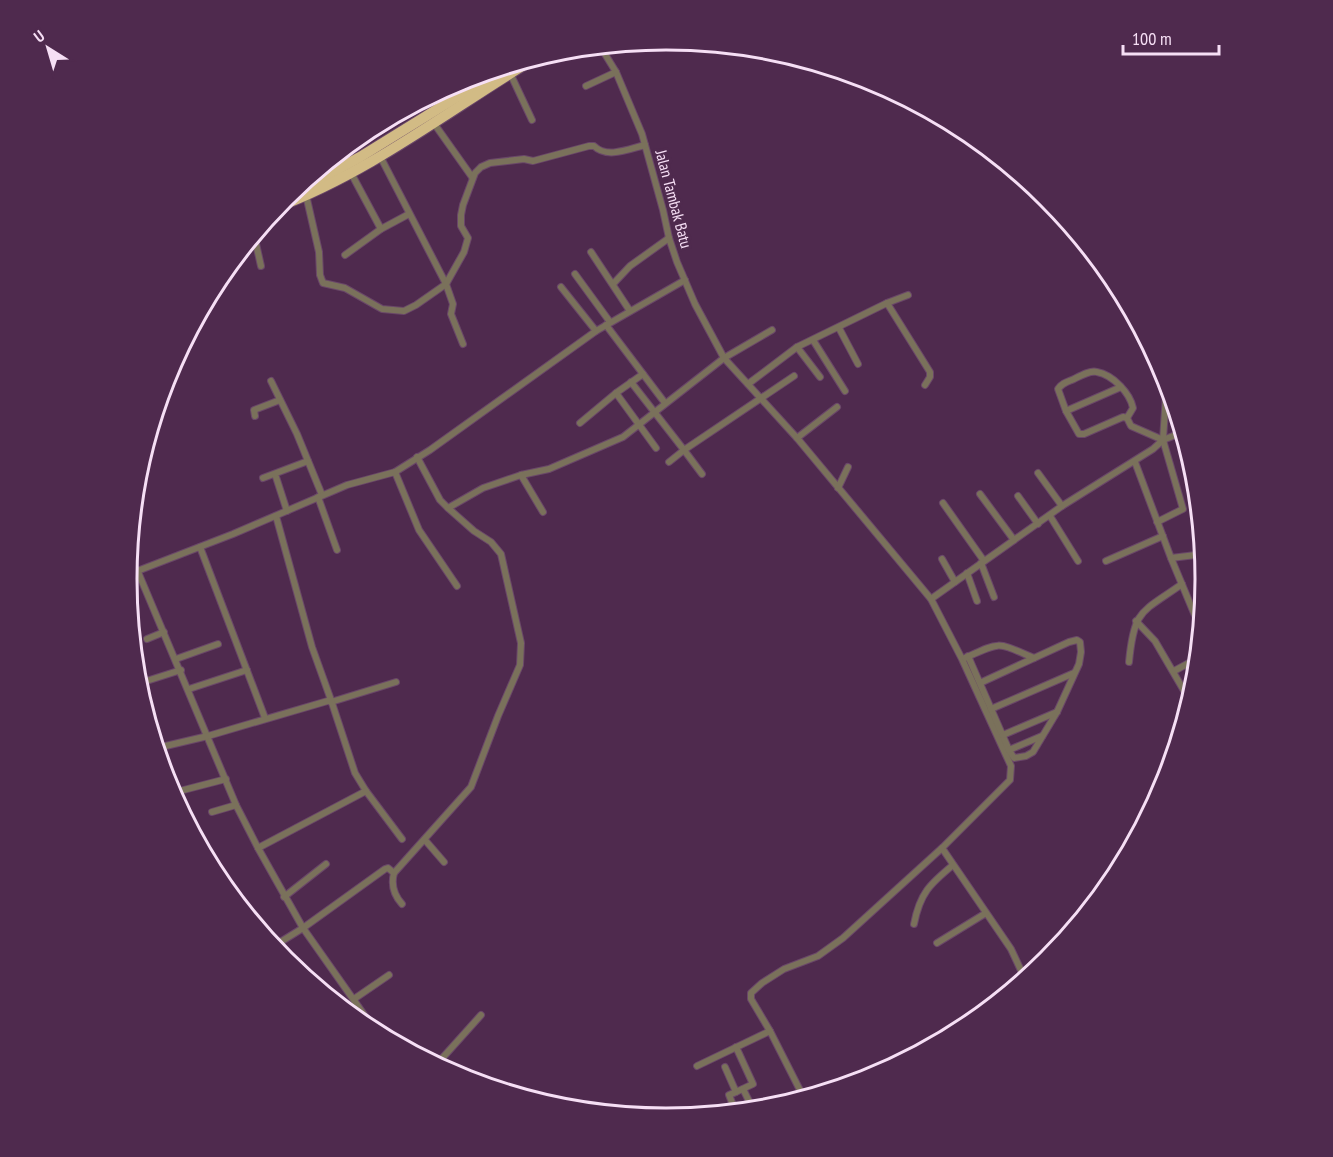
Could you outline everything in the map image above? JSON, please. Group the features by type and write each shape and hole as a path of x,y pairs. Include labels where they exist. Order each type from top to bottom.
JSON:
{"highway":[{"path":"329,171 380,156 496,78"},
{"path":"299,198 351,173 362,161 454,99 485,82"}],"street":[{"name":"Jalan Tambak Batu","path":"605,53 634,112 669,238 685,280 724,358 797,438 931,599 965,658"},
{"path":"586,86 616,72"},
{"path":"511,74 532,120"},
{"path":"452,95 454,99"},
{"path":"433,122 472,177"},
{"path":"306,195 319,252 320,276 323,283 345,288 382,309 404,311 446,284 467,246 468,238 461,226 463,205 472,177 484,165 524,159 533,161 589,146 594,146 607,153 645,146"},
{"path":"380,156 446,284 453,304 451,314 463,344"},
{"path":"351,173 381,229"},
{"path":"345,255 381,229 409,213"},
{"path":"613,284 632,265 669,238"},
{"path":"256,245 261,266"},
{"path":"591,252 630,311"},
{"path":"575,274 665,403"},
{"path":"361,1010 303,928 284,897 236,805 189,688 138,572 347,485 395,472 608,324 685,280"},
{"path":"561,287 596,332"},
{"path":"748,384 797,347 908,295"},
{"path":"887,303 930,372 930,377 925,384"},
{"path":"839,328 858,363"},
{"path":"448,508 483,488 521,475 549,469 619,440 724,358 772,330"},
{"path":"813,340 846,391"},
{"path":"797,347 820,376"},
{"path":"1091,372 1098,372 1121,387 1130,398 1133,408 1127,418 1123,417 1084,434 1079,434 1066,411 1058,389 1063,383 1091,372"},
{"path":"580,423 643,374"},
{"path":"669,462 794,376"},
{"path":"271,381 308,461 337,550"},
{"path":"631,382 702,474"},
{"path":"1066,411 1121,387"},
{"path":"616,393 656,448"},
{"path":"255,416 254,410 280,400"},
{"path":"1157,522 1183,510 1163,440 1166,405"},
{"path":"797,438 837,407"},
{"path":"1127,418 1131,426 1163,440"},
{"path":"931,599 1062,506 1135,462 1163,440 1175,435"},
{"path":"282,941 392,871 425,840 471,787 520,665 522,654 519,632 501,554 491,542 474,531 440,500 417,457"},
{"path":"263,478 308,461"},
{"path":"1135,462 1171,558 1194,609"},
{"path":"838,488 848,467"},
{"path":"395,472 419,530 457,586"},
{"path":"1038,473 1062,506"},
{"path":"521,475 543,512"},
{"path":"276,477 287,511"},
{"path":"980,494 1014,540"},
{"path":"1018,496 1038,524"},
{"path":"943,502 982,562 994,597"},
{"path":"276,516 312,647 355,773 366,792 402,840"},
{"path":"1050,516 1078,561"},
{"path":"1106,561 1163,536"},
{"path":"200,547 265,718"},
{"path":"1171,558 1195,555"},
{"path":"942,560 955,582"},
{"path":"967,573 977,601"},
{"path":"1129,662 1132,632 1136,621 1144,610 1182,584"},
{"path":"1136,621 1155,641 1184,687"},
{"path":"147,639 164,633"},
{"path":"965,658 980,683 1009,750 1016,758 1033,752 1057,712 1079,664 1082,652 1080,642 1077,640 980,683"},
{"path":"176,659 218,644"},
{"path":"965,658 994,644 1000,644 1034,658"},
{"path":"800,1090 751,999 751,993 784,969 818,956 869,916 942,849 1010,780 1012,774 1008,759 965,658"},
{"path":"1174,671 1188,663"},
{"path":"148,681 181,670"},
{"path":"189,688 247,670"},
{"path":"991,709 1074,673"},
{"path":"165,745 208,736 396,681"},
{"path":"1003,735 1057,712"},
{"path":"1009,750 1042,735"},
{"path":"182,790 226,779"},
{"path":"258,848 366,792"},
{"path":"212,812 236,805"},
{"path":"425,840 444,862"},
{"path":"942,849 1011,949 1022,970"},
{"path":"284,897 326,864"},
{"path":"914,924 919,902 927,887 953,865"},
{"path":"392,871 394,889 402,904"},
{"path":"937,943 986,913"},
{"path":"354,999 389,975"},
{"path":"443,1057 481,1015"},
{"path":"697,1066 770,1031"},
{"path":"732,1103 729,1095 753,1084 736,1047"},
{"path":"725,1067 747,1101"}]}
